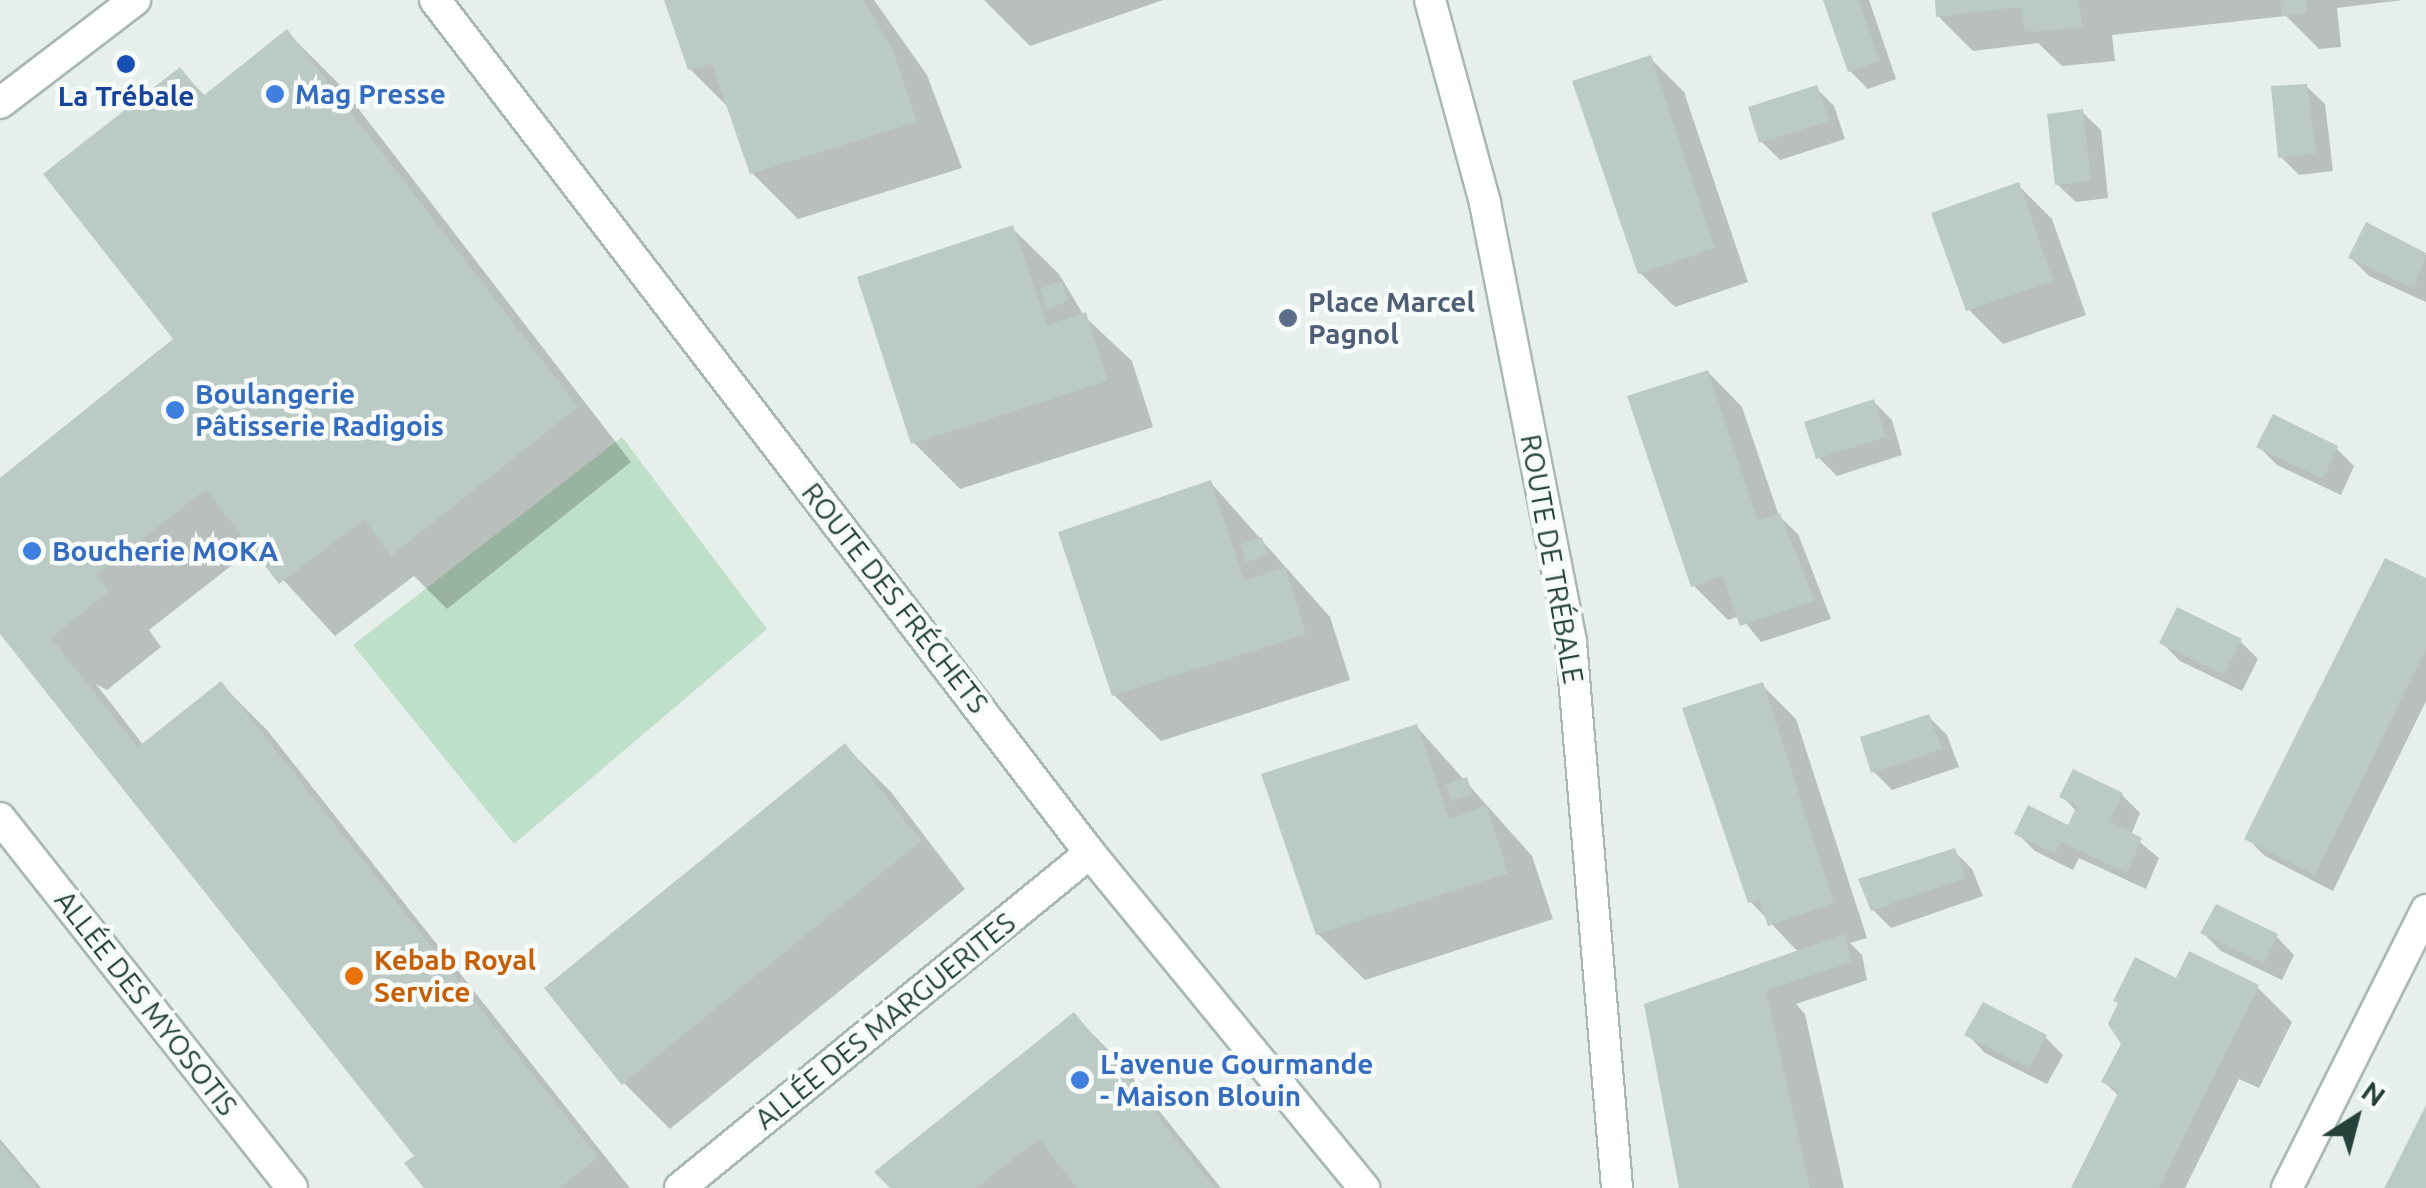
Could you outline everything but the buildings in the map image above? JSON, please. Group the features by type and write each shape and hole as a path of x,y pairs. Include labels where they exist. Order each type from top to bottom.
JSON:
{"street":[{"path":"0,102 135,0"},
{"name":"ROUTE DES FRÉCHETS","path":"436,0 1090,853 1364,1188"},
{"name":"ROUTE DE TRÉBALE","path":"1434,1 1485,203 1572,642 1616,1188"},
{"name":"ALLÉE DES MYOSOTIS","path":"0,818 292,1188"},
{"name":"ALLÉE DES MARGUERITES","path":"680,1188 1090,853"},
{"path":"2287,1188 2426,910"}],"green space":[{"path":"622,437 767,629 514,844 353,645"}],"place":[{"name":"La Trébale","path":"126,64"},
{"name":"Mag Presse","path":"275,94"},
{"name":"Place Marcel Pagnol","path":"1288,318"},
{"name":"Boulangerie Pâtisserie Radigois","path":"175,410"},
{"name":"Boucherie MOKA","path":"32,551"},
{"name":"Kebab Royal Service","path":"354,976"},
{"name":"L'avenue Gourmande - Maison Blouin","path":"1080,1080"}]}
